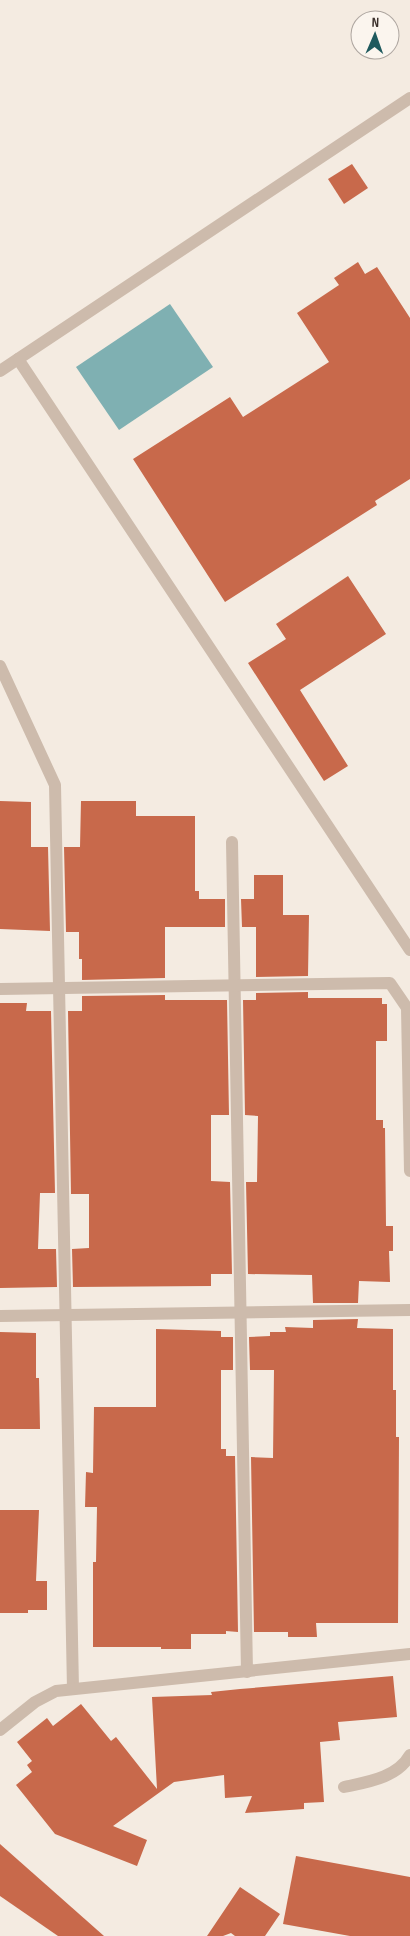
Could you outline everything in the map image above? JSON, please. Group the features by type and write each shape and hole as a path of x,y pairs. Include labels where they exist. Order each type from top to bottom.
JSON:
{"street":[{"path":"0,371 410,98"},
{"path":"18,359 410,950"},
{"path":"0,666 55,785 72,1688"},
{"path":"232,842 247,1672"},
{"path":"0,989 390,983 407,1008 410,1171"},
{"path":"0,1316 410,1310"},
{"path":"0,1730 35,1702 56,1692 72,1688 247,1672 410,1654"},
{"path":"344,1787 376,1780 398,1769 410,1755"}],"water":[{"path":"170,304 213,367 119,430 76,367"}],"building":[{"path":"352,164 368,188 344,204 328,179"},
{"path":"358,262 365,274 377,267 410,318 410,479 375,501 377,505 225,602 133,459 230,397 243,417 329,362 297,313 339,285 334,278"},
{"path":"348,576 386,634 300,690 348,766 324,781 248,663 286,639 276,624"},
{"path":"0,801 31,802 31,847 48,847 50,931 0,929"},
{"path":"81,801 136,801 136,816 195,816 195,891 199,891 199,899 225,899 225,927 165,927 165,978 82,980 82,959 79,959 79,932 66,932 64,847 80,847"},
{"path":"254,875 283,875 283,915 309,915 308,976 256,977 256,927 242,927 241,899 254,899"},
{"path":"308,992 308,998 382,998 382,1004 387,1004 387,1041 376,1041 376,1120 383,1120 383,1128 385,1128 386,1226 393,1226 393,1251 389,1251 390,1282 359,1281 358,1303 313,1303 312,1275 248,1274 246,1182 257,1182 258,1116 245,1115 243,1000 256,1000 256,993"},
{"path":"165,995 165,1000 227,1000 229,1115 211,1115 211,1181 230,1182 232,1274 211,1274 211,1286 73,1287 72,1249 89,1248 89,1194 71,1194 68,1011 82,1011 82,996"},
{"path":"0,1003 27,1003 26,1011 51,1011 55,1193 40,1193 38,1249 56,1249 57,1287 0,1288"},
{"path":"358,1319 357,1328 393,1329 393,1390 396,1390 396,1437 399,1437 398,1623 316,1623 317,1637 288,1637 288,1632 254,1632 251,1457 273,1458 274,1370 250,1370 249,1337 270,1336 270,1332 286,1332 285,1327 313,1328 313,1320"},
{"path":"156,1329 221,1331 221,1337 233,1337 233,1370 221,1370 221,1449 226,1449 226,1456 235,1456 238,1632 226,1631 226,1634 191,1634 191,1649 93,1647 93,1562 96,1562 97,1507 85,1507 86,1472 93,1473 94,1407 156,1407"},
{"path":"0,1332 36,1333 36,1378 39,1378 40,1429 0,1429"},
{"path":"0,1510 39,1510 36,1581 47,1581 47,1610 28,1610 28,1613 0,1613"},
{"path":"393,1676 397,1717 338,1722 340,1740 320,1742 324,1802 304,1803 304,1809 245,1813 252,1796 225,1798 224,1775 174,1782 113,1826 147,1840 137,1866 55,1834 16,1785 32,1772 27,1765 32,1761 17,1742 47,1718 53,1726 81,1704 111,1741 116,1737 157,1789 152,1697 212,1695 211,1692"},
{"path":"0,1844 104,1936 58,1936 0,1896"},
{"path":"296,1856 410,1877 410,1936 350,1936 283,1924"},
{"path":"240,1887 280,1914 265,1936 235,1936 231,1933 223,1936 207,1936"}]}
